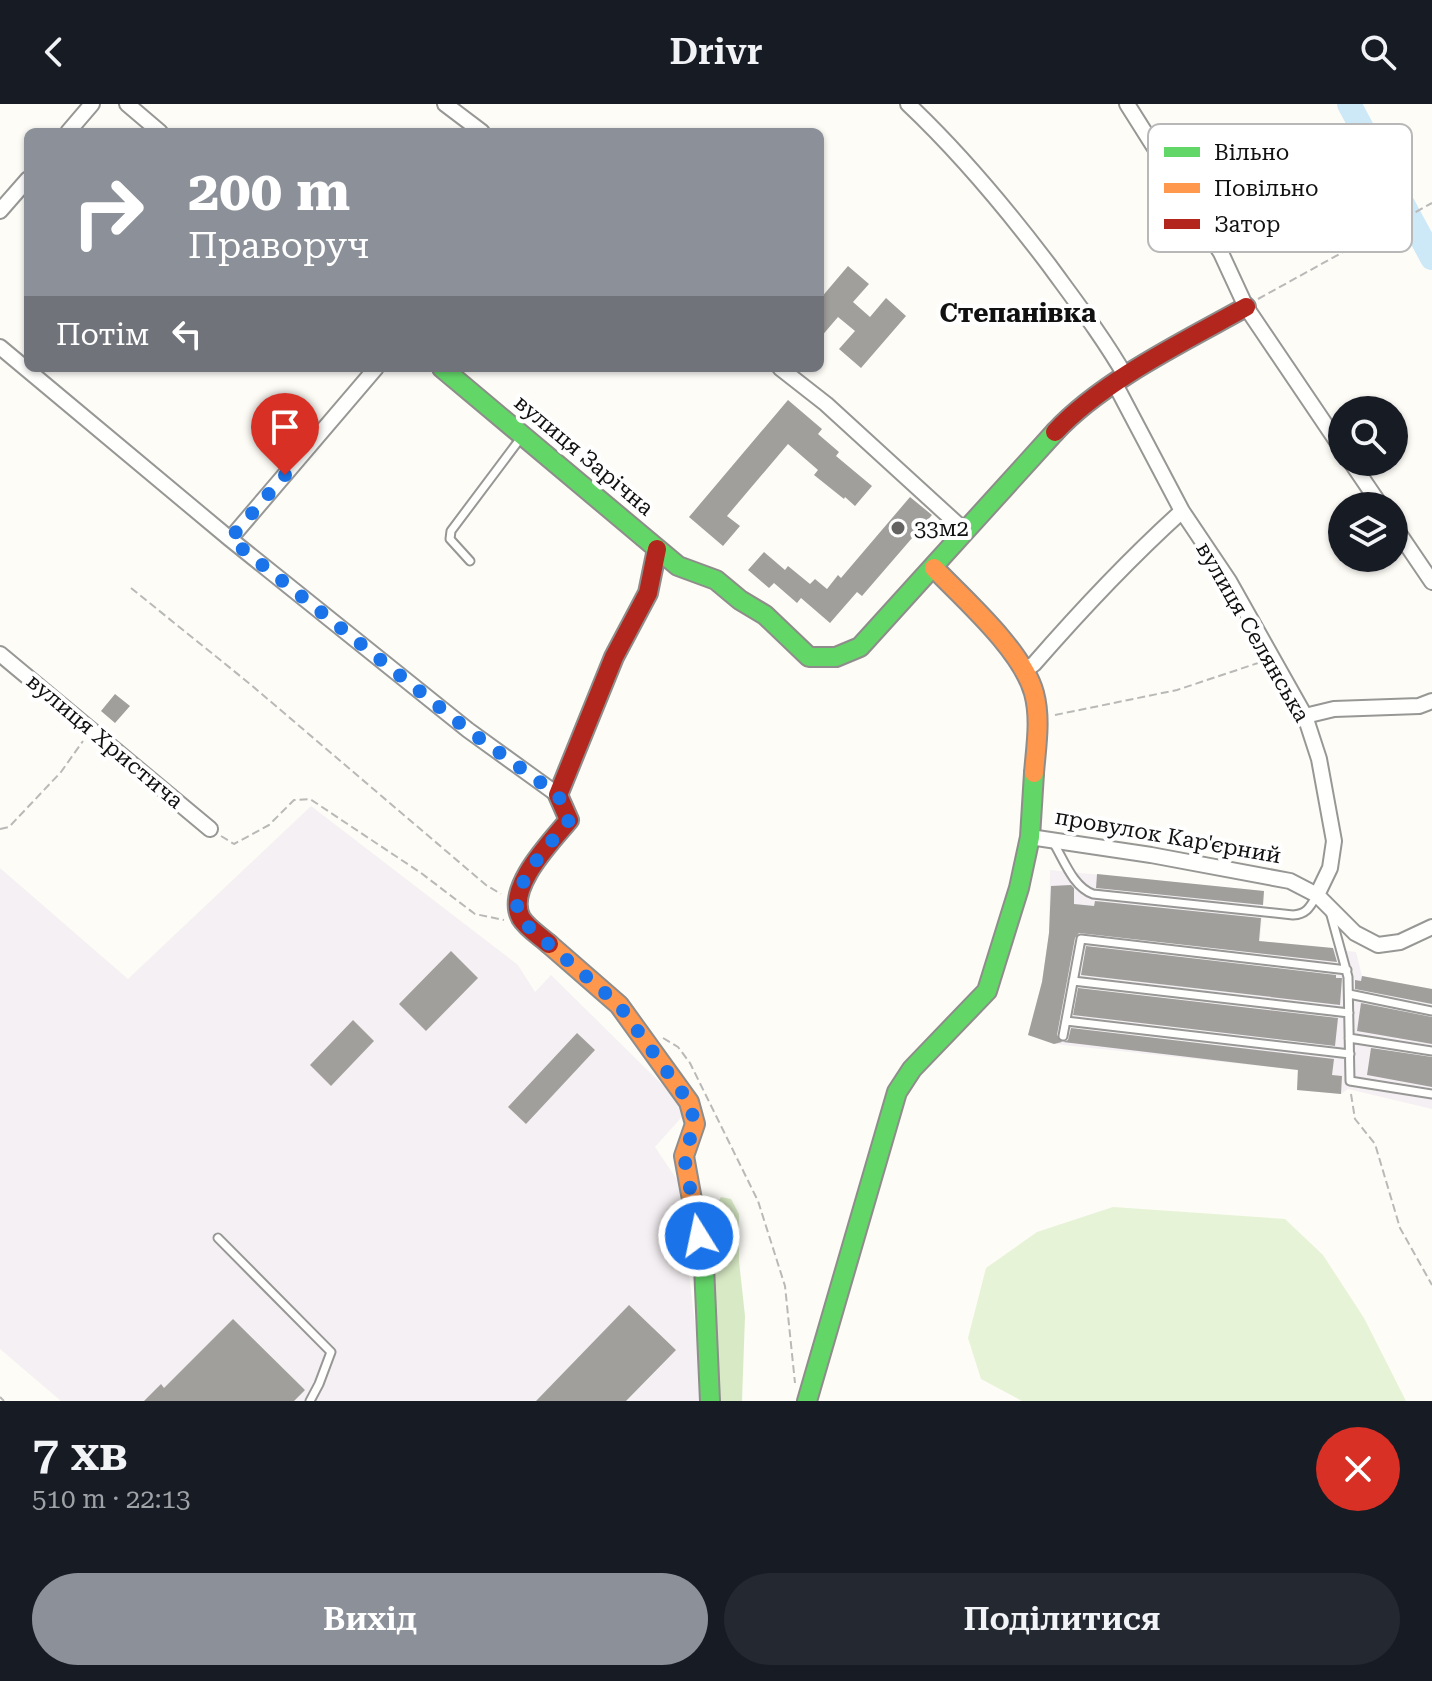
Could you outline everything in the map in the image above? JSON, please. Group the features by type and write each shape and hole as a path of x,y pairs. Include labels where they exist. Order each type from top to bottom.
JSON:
{"street":[{"path":"71,128 92,104"},
{"path":"127,104 155,128"},
{"path":"445,104 477,128"},
{"name":"вулиця Селянська","path":"908,104 951,144 998,197 1104,338 1120,380 1182,511 1229,581 1305,716 1319,759 1334,841 1322,900"},
{"path":"1127,104 1148,137"},
{"path":"0,211 24,184"},
{"path":"1220,252 1246,307 1328,428"},
{"path":"934,568 1059,428 1086,404 1120,380 1246,307"},
{"path":"0,347 24,367"},
{"path":"30,372 230,539 468,730 558,795 569,820 517,891 515,903 518,916 619,1005 689,1102 695,1124 684,1156 704,1266 710,1401"},
{"path":"230,539 373,372"},
{"name":"вулиця Зарічна","path":"447,372 657,549 689,572 716,580 765,615 809,657 836,657 860,647 934,568"},
{"path":"785,372 826,404 965,531"},
{"path":"1024,671 1034,664 1093,596 1182,511"},
{"path":"1408,547 1432,582"},
{"path":"558,795 614,657 648,593 657,549"},
{"name":"провулок Кар'єрний","path":"934,568 1010,648 1034,691 1038,718 1030,837 1290,881 1322,900"},
{"name":"вулиця Христича","path":"0,654 210,829"},
{"path":"1305,716 1334,709 1419,706 1432,701"},
{"path":"801,1394 897,1092 912,1069 987,991 1019,888 1030,837"},
{"path":"1322,900 1355,933 1378,945 1400,942 1432,927"}],"lane":[{"path":"470,561 450,539 451,531 523,435"},
{"path":"1052,840 1083,891 1093,894 1293,915 1302,914 1322,900 1337,931 1347,970 1350,1081 1432,1094"},
{"path":"1063,1036 1081,939 1347,970"},
{"path":"1073,981 1349,1013"},
{"path":"1349,994 1432,1011"},
{"path":"1066,1021 1350,1054"},
{"path":"1349,1038 1432,1051"},
{"path":"218,1238 331,1352 310,1401"}],"path":[{"path":"1412,214 1432,203"},
{"path":"1246,307 1343,252"},
{"path":"131,588 250,684 486,885 515,903"},
{"path":"1038,718 1177,690 1271,658"},
{"path":"0,829 9,827 61,772 92,730"},
{"path":"210,829 234,844 269,825 294,800 310,799 421,873 475,914 523,922"},
{"path":"662,1037 678,1047 690,1063 758,1201 785,1286 801,1394"},
{"path":"1350,1081 1355,1119 1375,1144 1400,1228 1432,1285"},
{"path":"0,1397 4,1401"}],"shaded area":[{"path":"311,806 518,965 535,992 551,975 688,1110 655,1147 678,1181 704,1401 61,1401 0,1349 0,868 128,979"},
{"path":"1050,870 1264,891 1260,941 1356,952 1362,976 1432,989 1432,1109 1348,1089 1341,1094 1297,1090 1297,1070 1054,1044 1028,1035 1042,982 1049,933"}],"green space":[{"path":"721,1197 731,1199 739,1214 739,1261 745,1316 742,1401 718,1401 715,1299 708,1219"},
{"path":"1113,1207 1285,1219 1323,1255 1364,1318 1406,1401 1022,1401 981,1379 968,1338 986,1268 1037,1232"}],"building":[{"path":"848,266 869,284 853,302 870,317 886,298 906,316 861,368 839,349 855,331 838,317 824,333 824,294"},
{"path":"788,400 822,429 818,434 839,452 836,456 872,486 855,506 814,475 818,470 788,444 727,516 740,526 723,546 689,517"},
{"path":"910,497 932,515 862,596 857,592 830,623 801,598 797,603 774,583 769,588 748,570 764,552 785,570 788,566 810,584 815,579 827,589 838,575 841,578"},
{"path":"115,694 130,706 115,723 101,711"},
{"path":"1097,874 1264,891 1263,905 1096,888"},
{"path":"1071,885 1074,888 1074,904 1094,906 1095,901 1261,918 1259,941 1333,948 1337,962 1079,933 1075,938 1057,1035 1062,1042 1054,1044 1028,1035 1042,982 1051,886"},
{"path":"1086,946 1336,975 1336,978 1342,978 1340,1005 1081,975"},
{"path":"451,951 478,978 426,1031 399,1004"},
{"path":"1362,976 1432,989 1432,1004 1355,989 1355,980 1361,981"},
{"path":"1078,988 1338,1018 1335,1046 1073,1015"},
{"path":"1361,1003 1432,1017 1432,1044 1357,1031"},
{"path":"353,1020 374,1041 331,1086 310,1065"},
{"path":"1071,1028 1334,1059 1332,1075 1342,1076 1341,1094 1297,1090 1298,1070 1063,1042 1068,1040"},
{"path":"577,1033 595,1050 526,1124 508,1107"},
{"path":"1371,1048 1432,1057 1432,1087 1367,1075"},
{"path":"629,1305 676,1350 626,1401 536,1401"},
{"path":"233,1319 305,1390 294,1401 144,1401 161,1384 164,1388"}],"waterway":[{"path":"1349,104 1360,124"},
{"path":"1412,221 1432,258"}],"traffic: fast":[{"path":"447,372 678,566 716,580 765,615 809,657 836,657 860,647 1055,432"},
{"path":"807,1401 897,1092 912,1069 987,991 1019,888 1030,837 1034,773"},
{"path":"701,1249 710,1401"}],"traffic: slow":[{"path":"934,568 991,626 1028,677 1037,713 1034,773"},
{"path":"549,944 619,1005 689,1102 695,1124 684,1156 701,1249"}],"traffic: jam":[{"path":"1055,432 1074,413 1120,379 1246,307"},
{"path":"549,944 521,918 519,893 532,866 569,820 558,795 614,657 648,593 657,549"}],"place":[{"name":"33м2","path":"898,528"}],"district":[{"name":"Степанівка","path":"1018,313"}],"route":[{"path":"285,475 230,539 468,730 558,795 569,820 517,891 515,903 518,916 619,1005 689,1102 695,1124 684,1156 699,1236"}]}
